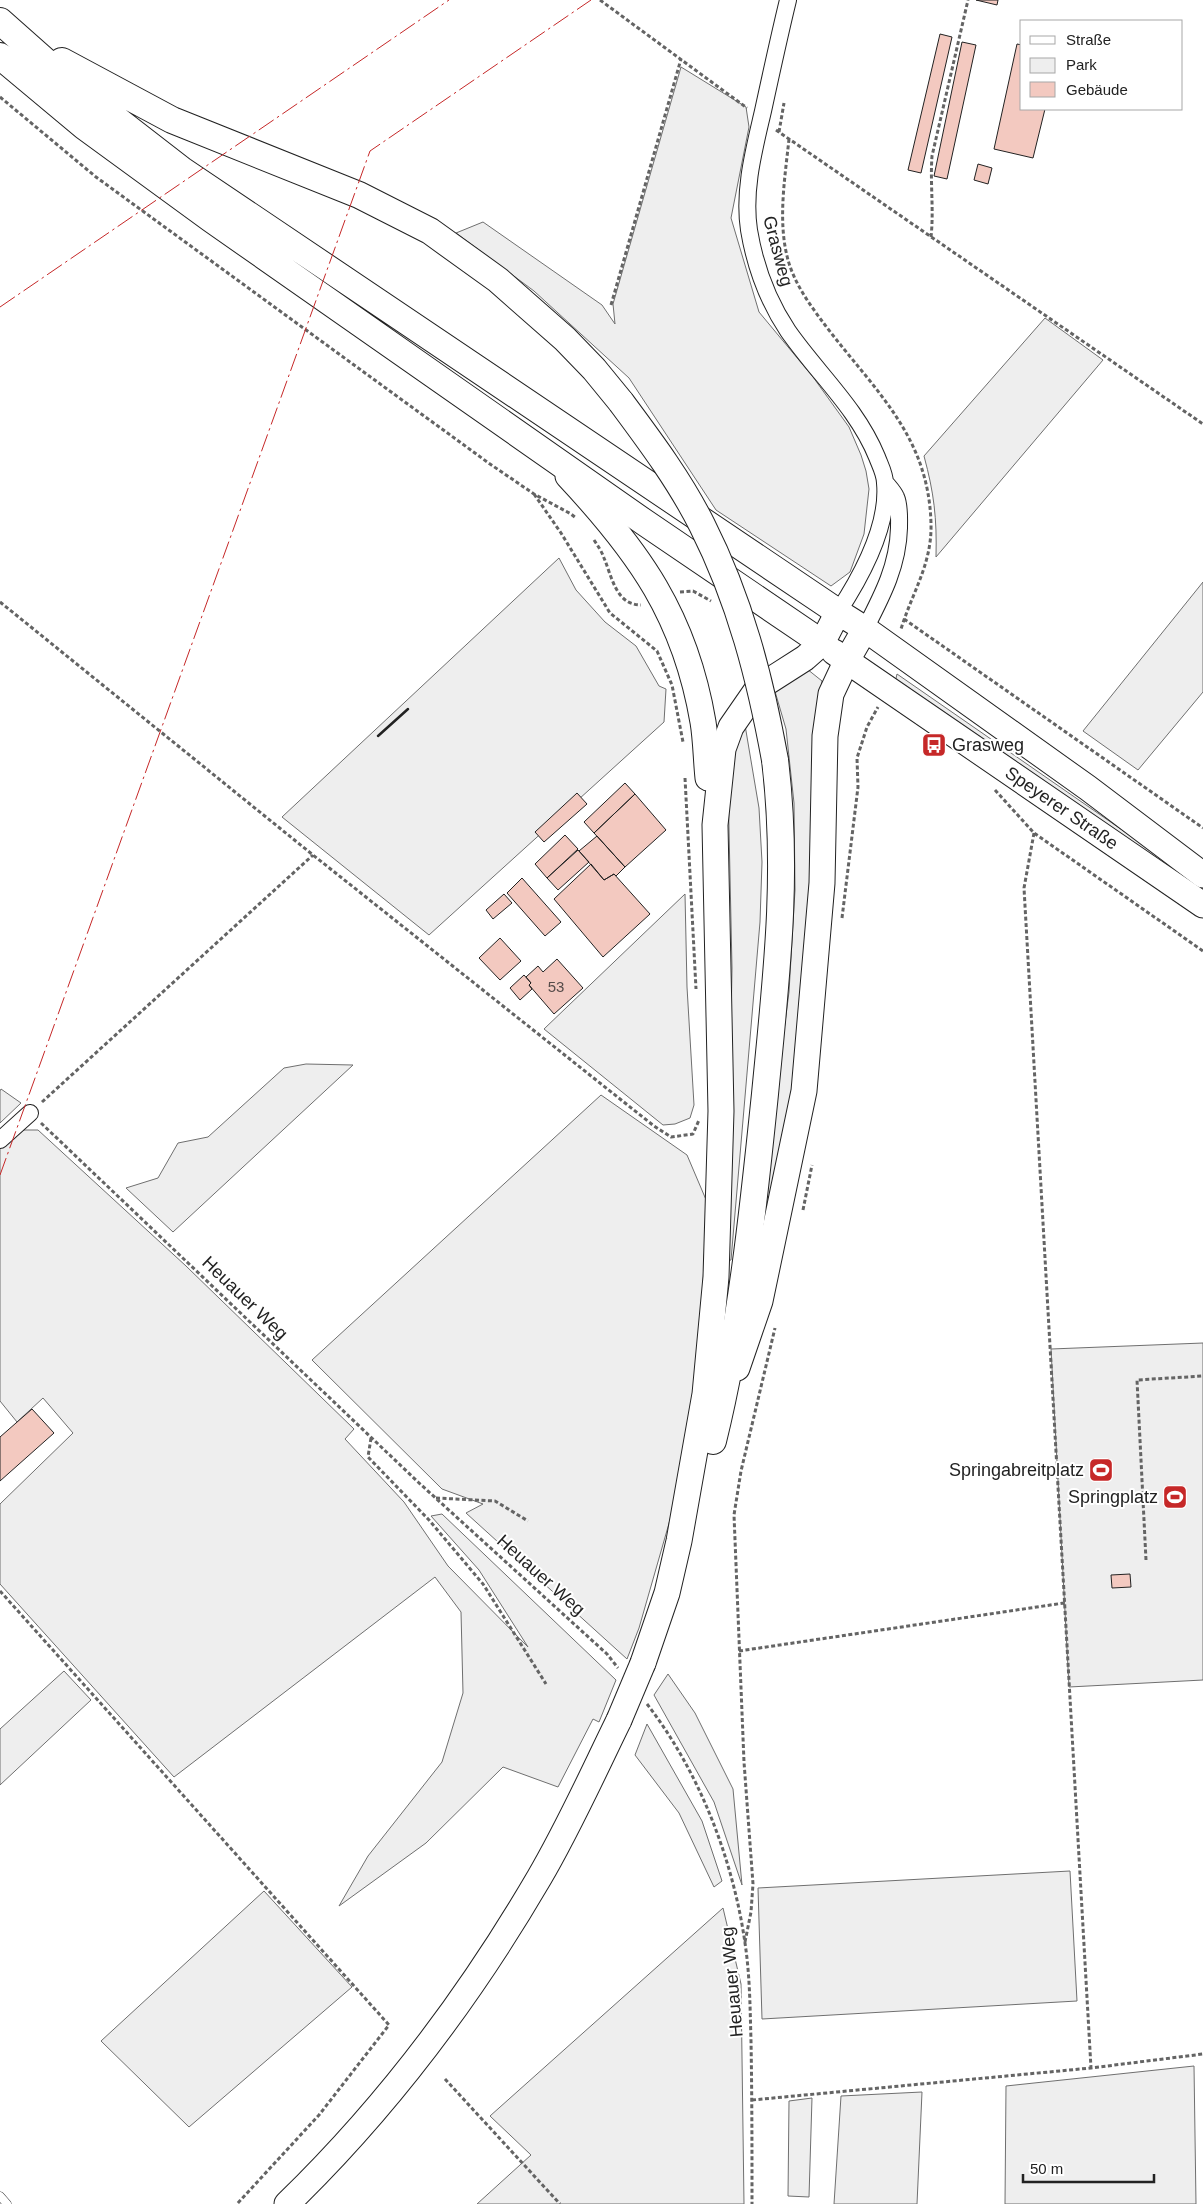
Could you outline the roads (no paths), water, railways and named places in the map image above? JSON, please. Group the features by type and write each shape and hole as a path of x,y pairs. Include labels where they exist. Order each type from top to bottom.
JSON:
{"highway":[{"path":"5,37 172,120 359,196 430,230 498,280 565,339 594,369 653,446 702,524 734,597 755,665 775,760 782,837 780,943 761,1137 741,1304 713,1441"},
{"path":"5,37 85,127 211,220 822,644"},
{"path":"5,37 71,84 182,170 838,612"}],"main road":[{"path":"544,452 625,540 660,592 685,650 697,695 704,731 715,825 721,1111 716,1277 705,1394 670,1585"},
{"path":"715,825 723,749 731,727 758,688 806,658 822,644 838,612"},
{"name":"Speyerer Straße","path":"838,612 865,629 1088,788 1203,875"},
{"path":"287,2204 357,2131 398,2081 461,1998 498,1944 539,1877 584,1794 619,1720 643,1663 688,1533 713,1441 760,1302 804,1091 822,883 825,736 831,694 846,662 865,629"},
{"name":"Speyerer Straße","path":"822,644 1203,905"}],"street":[{"name":"Grasweg","path":"788,0 750,173 747,213 755,258 765,287 789,332 847,404 862,427 873,448 885,482 896,497 900,517 899,539 894,566 886,588 865,629"},
{"name":"Grasweg","path":"838,612 860,577 874,541 884,502 885,482"},
{"path":"0,1140 30,1113"}],"lane":[{"path":"0,2196 7,2204"}],"place":[{"name":"Grasweg","path":"934,745"},
{"name":"Springabreitplatz","path":"1101,1470"},
{"name":"Springplatz","path":"1175,1497"}]}
